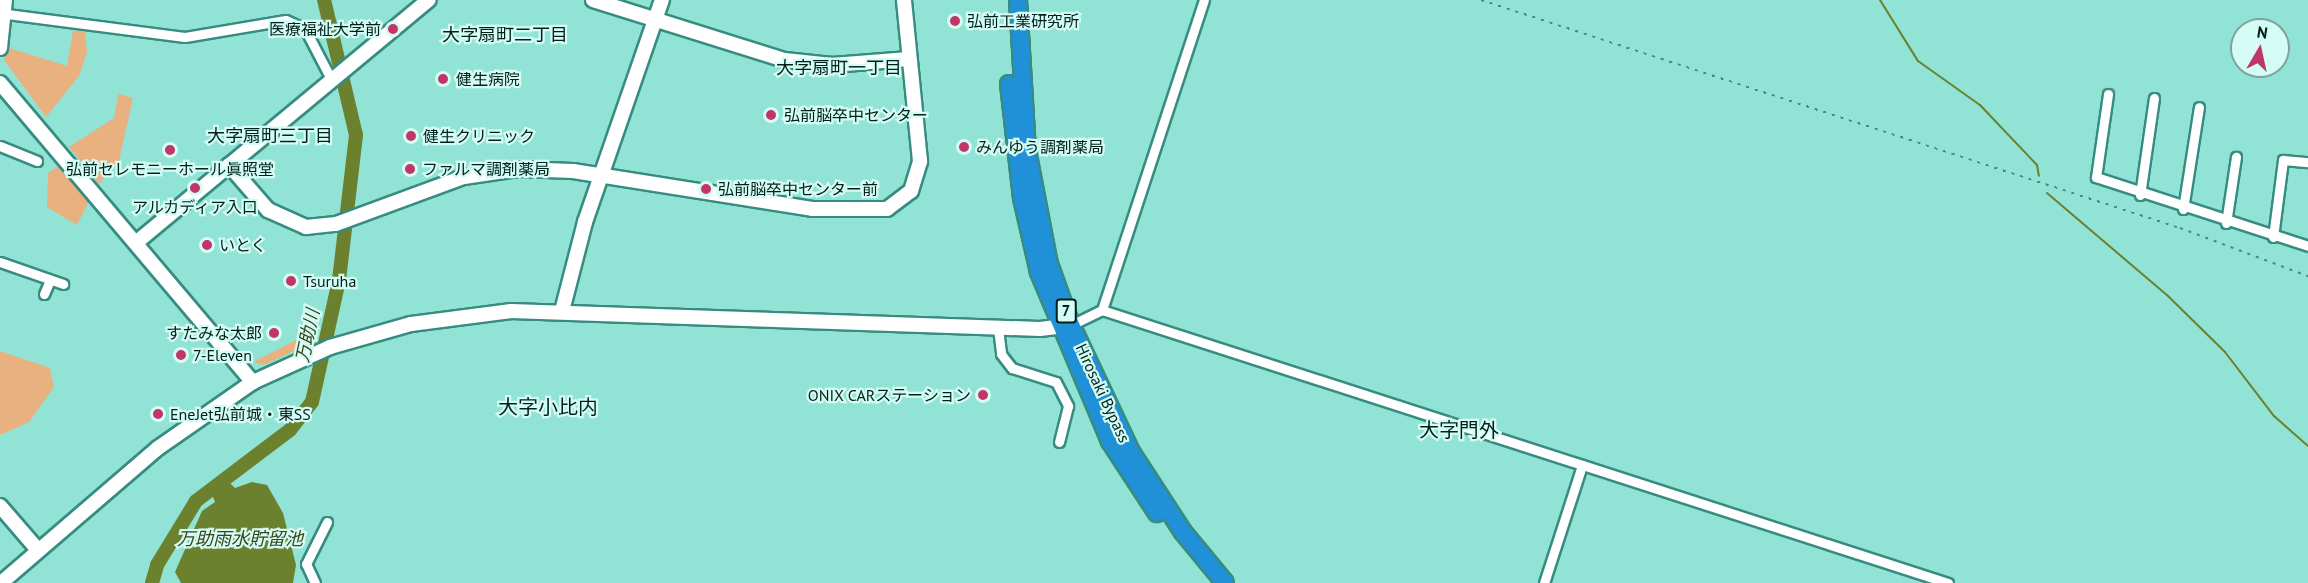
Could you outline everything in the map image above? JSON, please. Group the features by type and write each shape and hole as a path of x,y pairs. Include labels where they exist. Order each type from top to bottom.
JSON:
{"highway":[{"name":"Hirosaki Bypass","path":"1007,0 1009,82 1022,198 1039,272 1131,452 1183,532 1225,583"},
{"name":"Hirosaki Bypass","path":"1018,0 1020,82 1035,205 1065,326 1110,441 1210,583"}],"street":[{"path":"137,242 351,60 429,0"},
{"path":"593,0 757,55 806,63 909,59"},
{"path":"562,311 564,288 662,0"},
{"path":"229,165 268,210 287,222 306,227 336,224 483,173 537,168 773,205 887,209 911,191 920,161 904,0"},
{"path":"1102,310 1204,0"},
{"path":"0,48 6,7 185,37 286,20 305,29 333,75"},
{"path":"0,83 137,242 253,382"},
{"path":"2108,94 2096,177 2183,209 2308,246"},
{"path":"2140,195 2154,98"},
{"path":"2183,209 2199,107"},
{"path":"0,146 37,161"},
{"path":"2226,222 2236,157"},
{"path":"2273,237 2283,160 2308,162"},
{"path":"0,262 63,284"},
{"path":"44,294 50,280"},
{"path":"1,583 158,448 253,382 324,349 447,316 562,311 998,328 1065,326 1102,310 1948,583"},
{"path":"998,328 1001,354 1012,368 1056,382 1068,406 1059,442"},
{"path":"1544,583 1582,465"},
{"path":"0,506 38,550"},
{"path":"315,583 306,564 327,522"}],"shaded area":[{"path":"73,30 85,32 87,52 79,76 46,117 4,60 9,48 67,66"},
{"path":"118,94 133,98 119,161 99,184 69,147 114,118"},
{"path":"58,166 89,201 77,225 47,207 48,173"},
{"path":"306,335 313,342 264,365 253,362"},
{"path":"0,351 50,368 54,387 29,422 0,435"}],"water":[{"name":"万助雨水貯留池","path":"228,481 235,488 252,482 267,485 283,513 296,565 293,583 181,583 175,572 202,511 215,502 211,492"}],"waterway":[{"name":"万助川","path":"152,583 157,565 196,501 290,430 312,402 339,280 356,135 324,0"},
{"path":"1880,0 1918,61 1980,105 2037,165 2039,176"},
{"path":"2047,193 2167,295 2225,352 2274,416 2308,446"},
{"name":"万助川","path":"216,482 221,489"}],"railway":[{"path":"1481,0 2180,228 2308,276"}],"place":[{"name":"弘前工業研究所","path":"955,21"},
{"name":"医療福祉大学前","path":"393,29"},
{"name":"健生病院","path":"443,79"},
{"name":"弘前脳卒中センター","path":"771,115"},
{"name":"健生クリニック","path":"411,136"},
{"name":"みんゆう調剤薬局","path":"964,147"},
{"name":"弘前セレモニーホール眞照堂","path":"170,150"},
{"name":"ファルマ調剤薬局","path":"410,169"},
{"name":"アルカディア入口","path":"195,188"},
{"name":"弘前脳卒中センター前","path":"706,189"},
{"name":"いとく","path":"207,245"},
{"name":"Tsuruha","path":"291,281"},
{"name":"すたみな太郎","path":"274,333"},
{"name":"7-Eleven","path":"181,355"},
{"name":"ONIX CARステーション","path":"983,395"},
{"name":"EneJet弘前城・東SS","path":"158,414"}],"district":[{"name":"大字扇町二丁目","path":"505,35"},
{"name":"大字扇町一丁目","path":"839,68"},
{"name":"大字扇町三丁目","path":"270,136"},
{"name":"大字小比内","path":"548,407"},
{"name":"大字門外","path":"1459,430"}]}
